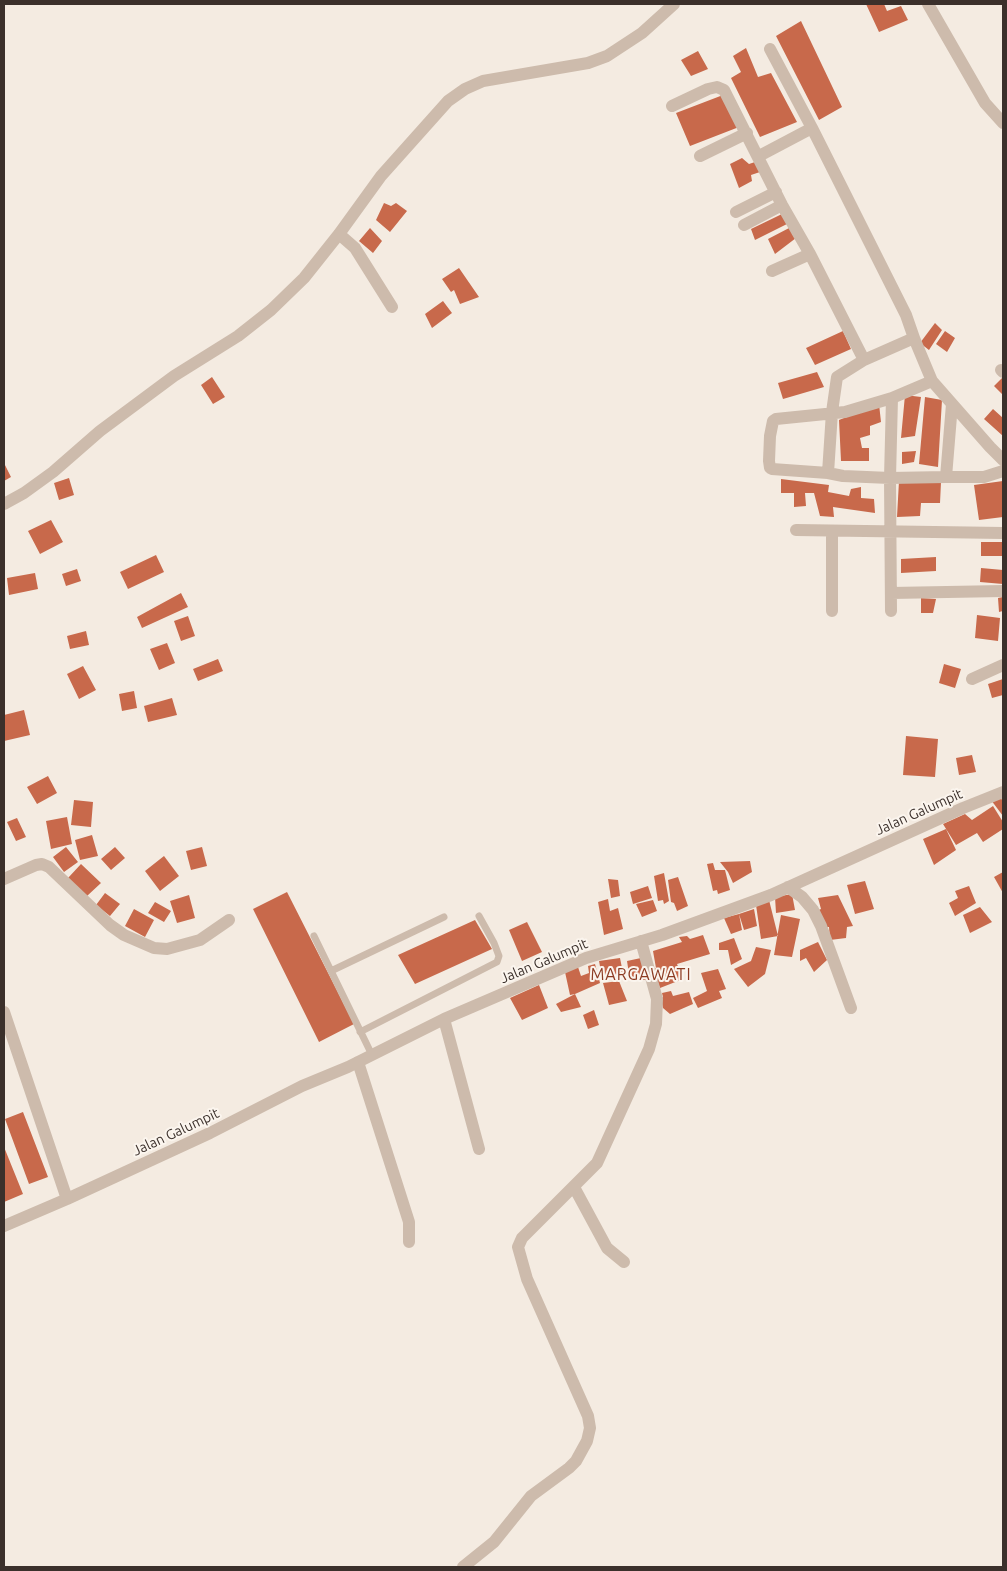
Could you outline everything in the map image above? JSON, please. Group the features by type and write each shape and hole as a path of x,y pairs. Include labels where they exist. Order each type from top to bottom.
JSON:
{"street":[{"path":"4,504 24,493 54,472 100,431 174,376 238,336 264,316 347,240 381,176 448,101 465,89 483,81 588,63 607,56 642,33 674,4"},
{"path":"928,4 985,103 1003,123"},
{"path":"770,49 906,315 932,381 1003,460"},
{"path":"672,106 708,89 721,87 724,90 864,360"},
{"path":"759,156 812,128"},
{"path":"700,156 747,134"},
{"path":"736,212 776,192"},
{"path":"744,225 782,205"},
{"path":"347,240 392,307"},
{"path":"772,271 810,254"},
{"path":"828,473 832,412 837,377 864,360 914,338"},
{"path":"932,381 892,398 845,412 774,420 770,436 769,466 772,469 828,473 843,476 890,478 984,477 1003,471"},
{"path":"891,611 889,530 892,398"},
{"path":"946,476 952,404"},
{"path":"796,530 889,530 927,533 1003,534"},
{"path":"832,531 832,611"},
{"path":"891,593 1003,591"},
{"path":"972,679 1003,665"},
{"name":"Jalan Galumpit","path":"4,1226 225,1126 302,1086 358,1062 444,1019 586,958 691,925 788,887 1003,792"},
{"path":"4,879 36,865 42,864 49,867 110,925 124,935 154,948 167,949 200,940 229,920"},
{"path":"788,887 802,897 814,910 850,1008"},
{"path":"463,1567 494,1542 532,1496 576,1461 588,1441 590,1428 588,1416 527,1279 518,1247 522,1238 597,1163 649,1049 656,1024 657,999 641,941"},
{"path":"4,1012 67,1199"},
{"path":"444,1019 479,1149"},
{"path":"358,1062 409,1222 409,1242"},
{"path":"574,1187 607,1248 624,1262"}],"lane":[{"path":"360,1032 497,962 499,956 480,916"},
{"path":"331,971 444,917"},
{"path":"314,936 372,1055"}],"building":[{"path":"866,4 884,4 887,11 901,6 908,20 879,32"},
{"path":"801,21 842,107 819,120 776,36"},
{"path":"746,48 758,77 771,73 797,122 760,137 731,78 741,72 733,56"},
{"path":"698,51 708,69 691,76 681,60"},
{"path":"723,95 739,127 690,146 676,113"},
{"path":"742,158 749,164 758,161 763,171 751,175 752,181 739,188 730,164"},
{"path":"384,203 391,206 396,203 407,211 390,232 376,220"},
{"path":"782,214 789,223 755,240 751,229"},
{"path":"791,227 796,238 775,254 768,239"},
{"path":"370,228 382,241 373,253 359,241"},
{"path":"459,268 479,297 460,304 454,290 451,292 442,279"},
{"path":"443,301 452,313 432,328 425,314"},
{"path":"935,323 942,330 929,350 920,343"},
{"path":"843,331 851,349 815,365 806,348"},
{"path":"945,331 955,338 947,352 936,344"},
{"path":"817,372 824,387 783,399 778,383"},
{"path":"212,377 225,397 213,404 201,385"},
{"path":"1003,377 1003,395 994,386"},
{"path":"905,395 921,397 915,436 901,438"},
{"path":"925,397 942,400 938,467 919,464"},
{"path":"879,404 881,422 870,426 870,435 860,438 862,448 869,448 869,461 841,461 839,420"},
{"path":"993,409 1003,418 1003,436 984,419"},
{"path":"916,451 914,462 902,464 902,452"},
{"path":"4,463 11,477 4,481"},
{"path":"69,478 74,495 59,500 54,483"},
{"path":"781,479 829,485 828,492 849,496 851,489 861,487 861,498 874,499 875,513 833,507 834,517 820,516 814,493 805,493 806,506 794,507 794,493 781,493"},
{"path":"899,481 941,482 940,503 921,503 920,516 897,517"},
{"path":"1003,481 1003,517 979,520 974,485"},
{"path":"51,520 63,542 40,554 28,531"},
{"path":"981,542 1003,542 1003,556 981,556"},
{"path":"156,555 164,572 128,589 120,572"},
{"path":"936,557 936,571 901,573 901,559"},
{"path":"981,568 1003,570 1003,584 980,582"},
{"path":"77,569 81,581 66,586 62,574"},
{"path":"35,573 38,589 9,595 7,578"},
{"path":"181,593 188,607 142,628 137,617"},
{"path":"1003,597 1003,611 999,612 998,598"},
{"path":"921,598 936,599 933,613 921,613"},
{"path":"977,615 1000,618 998,641 975,638"},
{"path":"188,616 195,636 181,641 174,621"},
{"path":"86,631 89,645 70,649 67,636"},
{"path":"167,643 175,663 159,670 150,649"},
{"path":"218,659 223,671 198,681 193,669"},
{"path":"944,664 961,669 955,688 939,683"},
{"path":"83,666 96,690 79,699 67,674"},
{"path":"1003,679 1003,695 992,698 988,684"},
{"path":"134,691 137,708 122,711 119,694"},
{"path":"172,698 177,715 148,722 144,706"},
{"path":"24,710 30,735 4,741 4,715"},
{"path":"906,736 938,739 935,777 903,775"},
{"path":"972,755 976,772 959,775 956,758"},
{"path":"48,776 57,793 37,804 27,787"},
{"path":"1000,796 1003,802 1003,816 991,800"},
{"path":"74,800 93,802 91,827 71,825"},
{"path":"993,806 1003,822 1003,829 983,842 977,833 956,845 943,824 965,814 972,820"},
{"path":"67,817 72,844 51,849 46,821"},
{"path":"17,818 26,837 16,841 7,822"},
{"path":"946,829 956,850 934,865 923,839"},
{"path":"92,835 98,856 80,860 75,840"},
{"path":"66,847 78,862 64,872 53,857"},
{"path":"115,847 125,858 111,870 101,859"},
{"path":"202,847 207,866 191,870 186,851"},
{"path":"164,856 179,876 160,891 145,871"},
{"path":"750,861 752,872 733,883 728,872 720,862"},
{"path":"713,863 715,870 725,870 730,890 718,894 717,890 713,891 707,864"},
{"path":"81,864 101,883 87,896 68,878"},
{"path":"1003,872 1003,893 994,877"},
{"path":"664,873 669,901 664,904 663,900 658,901 654,876"},
{"path":"678,877 688,906 677,911 674,903 671,902 668,880"},
{"path":"608,879 618,880 620,896 611,898"},
{"path":"865,881 874,909 855,914 847,885"},
{"path":"648,886 652,898 633,904 630,892"},
{"path":"969,886 976,903 955,916 949,903 958,898 955,891"},
{"path":"287,892 354,1024 319,1042 253,909"},
{"path":"105,893 120,904 110,916 96,905"},
{"path":"792,894 795,910 776,913 775,897"},
{"path":"189,895 195,918 177,923 170,901"},
{"path":"838,895 853,926 847,927 846,938 830,940 829,927 823,927 816,911 821,909 818,898"},
{"path":"608,899 610,911 618,908 623,929 604,935 598,902"},
{"path":"653,900 657,911 642,917 636,904"},
{"path":"769,900 778,936 761,939 756,905"},
{"path":"155,902 171,911 164,922 148,913"},
{"path":"980,907 992,922 970,933 963,915"},
{"path":"134,909 154,920 145,937 125,926"},
{"path":"754,909 757,926 744,930 739,914"},
{"path":"739,914 742,930 731,934 724,918"},
{"path":"781,915 800,919 792,957 774,955"},
{"path":"475,920 492,949 415,984 398,955"},
{"path":"527,922 542,952 522,961 509,930"},
{"path":"703,935 710,954 677,964 683,979 660,988 653,970 656,968 653,951 682,942 679,937 687,936 690,939"},
{"path":"734,938 742,959 731,965 728,950 719,950 719,943"},
{"path":"818,942 827,960 814,972 806,958 800,961 800,950"},
{"path":"756,947 771,950 765,974 748,987 734,969 751,961"},
{"path":"620,958 623,973 602,977 599,961"},
{"path":"641,958 648,980 630,980 627,961"},
{"path":"595,964 600,983 570,995 565,972 578,967 581,976 589,973 588,966"},
{"path":"718,969 726,989 719,991 722,998 698,1008 693,998 707,991 701,973"},
{"path":"619,981 627,1001 609,1005 603,983"},
{"path":"539,985 548,1008 522,1020 510,998"},
{"path":"671,991 673,996 689,992 693,1004 670,1014 663,1008 661,999 663,997 662,993"},
{"path":"575,994 581,1007 561,1012 556,1004"},
{"path":"594,1010 599,1025 588,1029 583,1015"},
{"path":"23,1112 48,1177 29,1184 5,1119"},
{"path":"4,1147 23,1194 4,1202"}],"district":[{"name":"MARGAWATI","path":"641,975"}]}
